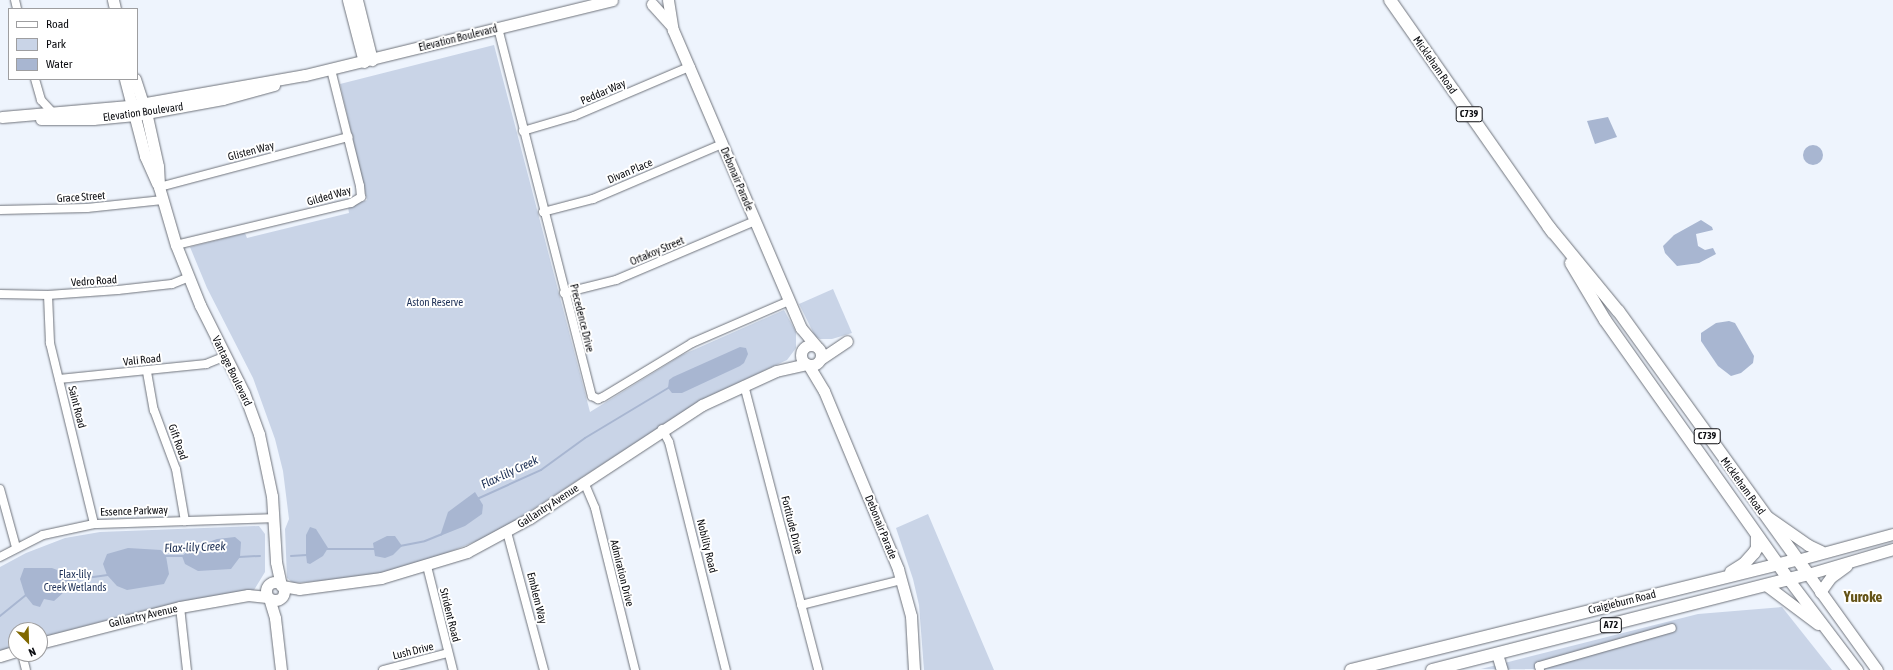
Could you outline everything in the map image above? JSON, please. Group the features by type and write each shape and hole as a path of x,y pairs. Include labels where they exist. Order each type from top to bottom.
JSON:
{"main road":[{"name":"Mickleham Road","path":"1390,0 1549,227 1605,320 1789,580"},
{"name":"Mickleham Road","path":"1549,227 1618,311 1808,574"},
{"path":"1715,579 1749,560 1757,548 1757,536"},
{"name":"Craigieburn Road","path":"1351,670 1797,560"},
{"name":"Craigieburn Road","path":"1432,670 1808,574"}],"street":[{"path":"348,0 368,61"},
{"path":"357,0 368,61"},
{"name":"Elevation Boulevard","path":"1,120 32,113 139,109 222,99 305,75 368,61 612,0"},
{"path":"647,1 667,0"},
{"name":"Debonair Parade","path":"667,0 673,30 789,301 801,328 817,347 821,360 824,391"},
{"name":"Debonair Parade","path":"647,1 673,30"},
{"name":"Precedence Drive","path":"498,28 543,212 588,387 592,396 598,399 687,346 789,301"},
{"name":"Peddar Way","path":"523,131 574,116 689,67"},
{"name":"Gilded Way","path":"176,245 357,200 361,197 361,189 331,70"},
{"path":"35,80 39,96 52,112"},
{"name":"Vantage Boulevard","path":"125,80 139,109"},
{"name":"Vantage Boulevard","path":"135,80 145,156 160,186 176,245 188,277 244,392 259,434 269,476 274,518 276,562 275,618 282,670"},
{"path":"32,113 36,109 39,96"},
{"name":"Elevation Boulevard","path":"1,120 93,119 139,109"},
{"name":"Glisten Way","path":"160,186 348,137"},
{"name":"Divan Place","path":"543,212 593,199 722,144"},
{"name":"Grace Street","path":"0,210 87,208 163,200"},
{"name":"Ortakoy Street","path":"564,293 616,280 755,221"},
{"name":"Vedro Road","path":"0,294 48,295 165,285 188,277"},
{"name":"Saint Road","path":"48,295 48,334 94,524"},
{"name":"Debonair Parade","path":"801,328 802,352 807,365 824,391 901,580 911,616 914,670"},
{"path":"817,347 850,340 821,360"},
{"name":"Gallantry Avenue","path":"48,641 180,607 275,591 368,580 427,566 466,552 507,532 662,429 702,405 776,371 810,345 817,347"},
{"name":"Vali Road","path":"59,379 147,372 206,364 226,356"},
{"name":"Gallantry Avenue","path":"776,371 807,365 821,360"},
{"name":"Gift Road","path":"147,372 154,410 176,469 185,521"},
{"name":"Fortitude Drive","path":"744,385 750,400 818,670"},
{"name":"Nobility Road","path":"662,429 669,442 726,670"},
{"name":"Admiration Drive","path":"584,482 595,508 635,670"},
{"path":"0,489 16,547"},
{"path":"1764,514 1808,545 1821,552"},
{"name":"Essence Parkway","path":"0,557 16,547 58,531 94,524 274,518"},
{"name":"Emblem Way","path":"507,532 544,670"},
{"name":"Craigieburn Road","path":"1797,560 1821,552 1893,534"},
{"name":"Craigieburn Road","path":"1808,574 1893,549"},
{"path":"1820,592 1831,576 1857,560"},
{"name":"Strident Road","path":"427,566 452,670"},
{"name":"Mickleham Road","path":"1808,574 1877,670"},
{"path":"801,605 901,580"},
{"name":"Mickleham Road","path":"1789,580 1857,670"},
{"path":"1766,585 1826,629"},
{"path":"180,607 187,670"},
{"path":"1540,670 1538,666 1672,628"},
{"name":"Lush Drive","path":"383,670 448,653"},
{"path":"1497,654 1502,670"}],"green space":[{"name":"Aston Reserve","path":"494,45 590,412 682,355 784,310 796,332 796,348 787,360 703,399 510,524 479,540 427,561 374,577 293,583 287,578 285,529 289,519 283,471 275,439 253,378 207,288 190,247 245,233 247,238 349,213 348,207 367,200 340,84"},
{"path":"833,289 852,333 832,339 820,339 815,336 799,304"},
{"path":"928,514 994,670 924,670 919,605 913,579 896,528"},
{"name":"Flax-lily Creek Wetlands","path":"259,526 265,534 265,572 254,590 145,610 48,636 48,622 8,622 8,648 0,651 0,567 26,553 65,538 100,532"},
{"path":"1782,607 1832,670 1481,669 1698,614"}],"water":[{"path":"1608,117 1617,137 1595,144 1587,121"},
{"path":"1809,145 1817,145 1823,151 1823,159 1817,165 1809,165 1803,159 1803,151"},
{"path":"1701,220 1712,227 1713,230 1696,234 1698,246 1705,250 1713,248 1716,254 1699,263 1677,266 1665,253 1663,246 1674,235"},
{"path":"1729,321 1735,323 1754,356 1753,363 1741,373 1731,376 1718,366 1701,341 1701,333 1716,323"},
{"path":"740,347 746,348 748,354 744,363 740,366 682,393 672,393 668,388 669,380 673,377"},
{"path":"475,492 483,505 482,514 465,526 440,536 448,512"},
{"path":"310,527 316,529 328,548 323,556 310,564 307,563 306,535"},
{"path":"387,536 395,536 402,546 393,555 385,558 375,556 373,543"},
{"path":"235,537 241,542 240,557 231,569 198,571 185,564 182,556 192,548 217,539"},
{"path":"128,548 161,550 166,556 169,574 164,584 127,590 117,586 107,575 103,564 107,554"},
{"path":"24,568 52,568 65,573 67,580 64,592 54,601 44,599 40,607 33,605 25,595 20,579"}],"waterway":[{"name":"Flax-lily Creek","path":"477,499 541,470 585,438 670,387"},
{"name":"Flax-lily Creek","path":"400,546 425,541 442,534"},
{"name":"Flax-lily Creek","path":"326,549 374,549"},
{"name":"Flax-lily Creek","path":"291,556 307,555"},
{"name":"Flax-lily Creek","path":"165,556 185,556"},
{"name":"Flax-lily Creek","path":"239,557 260,556"},
{"name":"Flax-lily Creek","path":"65,581 108,575"},
{"name":"Flax-lily Creek","path":"0,616 26,595"}],"district":[{"name":"Yuroke","path":"1863,597"}]}
